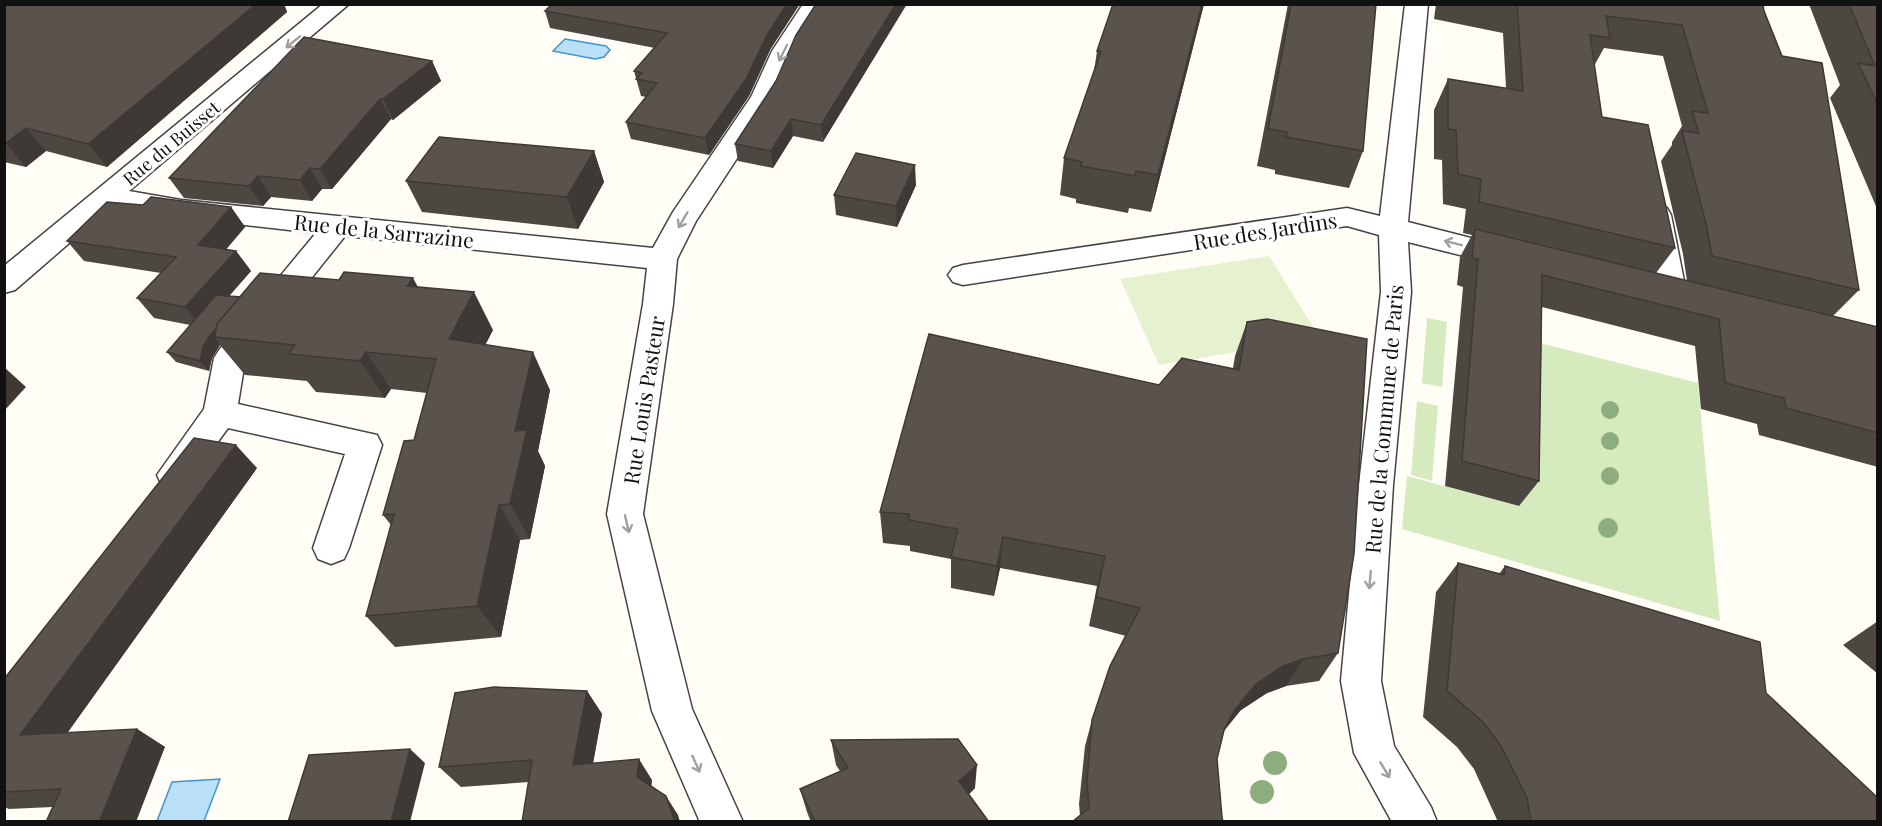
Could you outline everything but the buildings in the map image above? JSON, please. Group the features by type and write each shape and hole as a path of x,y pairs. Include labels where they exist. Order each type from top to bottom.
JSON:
{"street":[{"name":"Rue du Buisset","path":"4,283 338,4"},
{"name":"Rue Louis Pasteur","path":"722,822 672,711 625,514 658,304 662,259 683,219 765,97 784,51 815,4"},
{"name":"Rue de la Commune de Paris","path":"1416,822 1375,753 1361,681 1376,484 1396,292 1393,228 1417,4"},
{"path":"1638,288 1684,299 1671,279 1652,189"},
{"name":"Rue de la Sarrazine","path":"107,196 181,208 662,259"},
{"name":"Rue des Jardins","path":"963,275 1347,218 1535,263"},
{"path":"157,497 220,413 230,358 338,225"},
{"path":"220,413 365,445 331,548"}],"green space":[{"path":"1269,256 1320,338 1159,365 1120,279"},
{"path":"1427,318 1447,322 1442,387 1422,383"},
{"path":"1524,339 1698,383 1720,621 1402,529 1407,476 1518,506"},
{"path":"1417,401 1438,406 1432,481 1411,475"}],"water":[{"path":"565,39 606,46 610,50 604,57 595,59 553,51"},
{"path":"220,779 204,821 157,821 172,782"}]}
